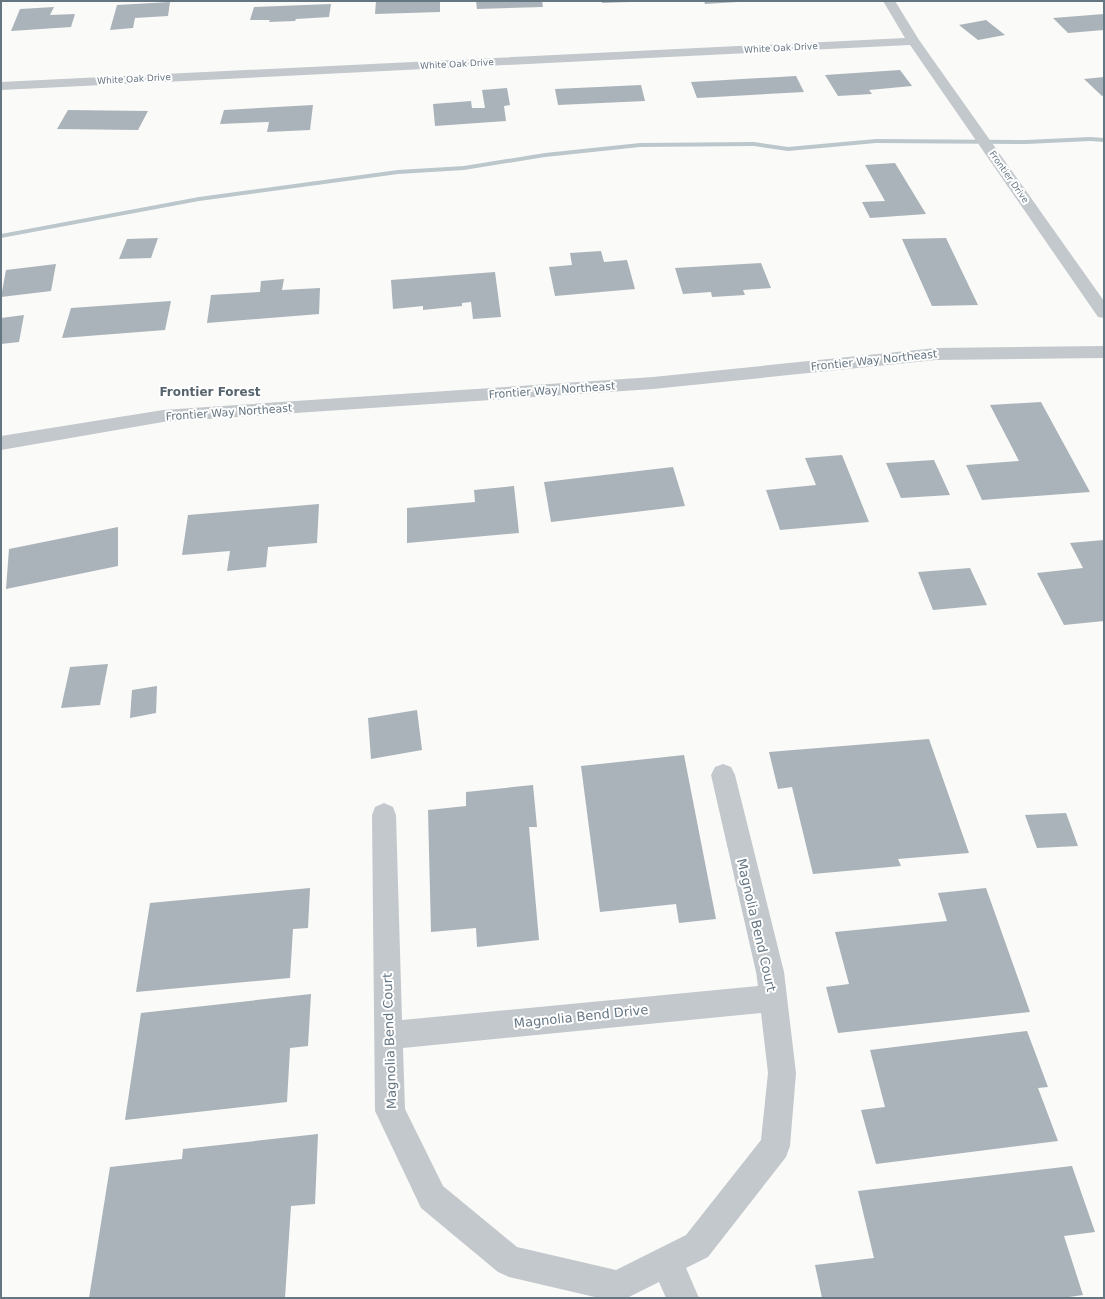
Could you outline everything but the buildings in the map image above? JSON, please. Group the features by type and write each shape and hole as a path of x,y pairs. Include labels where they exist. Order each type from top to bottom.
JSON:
{"street":[{"name":"Frontier Drive","path":"889,1 913,41 1104,313"},
{"name":"White Oak Drive","path":"1,86 913,41"},
{"name":"Frontier Way Northeast","path":"1,443 163,416 653,382 936,354 1104,352"},
{"name":"Magnolia Bend Court","path":"384,815 390,1110 432,1197 509,1261 617,1286 697,1246 775,1146 782,1073 774,998 770,972 723,775"},
{"name":"Magnolia Bend Drive","path":"388,1035 774,998"},
{"path":"666,1261 683,1298"}],"waterway":[{"path":"1,236 199,199 398,172 464,168 545,155 640,145 754,144 788,149 876,141 1026,142 1090,139 1104,140"}],"district":[{"name":"Frontier Forest","path":"210,392"}]}
